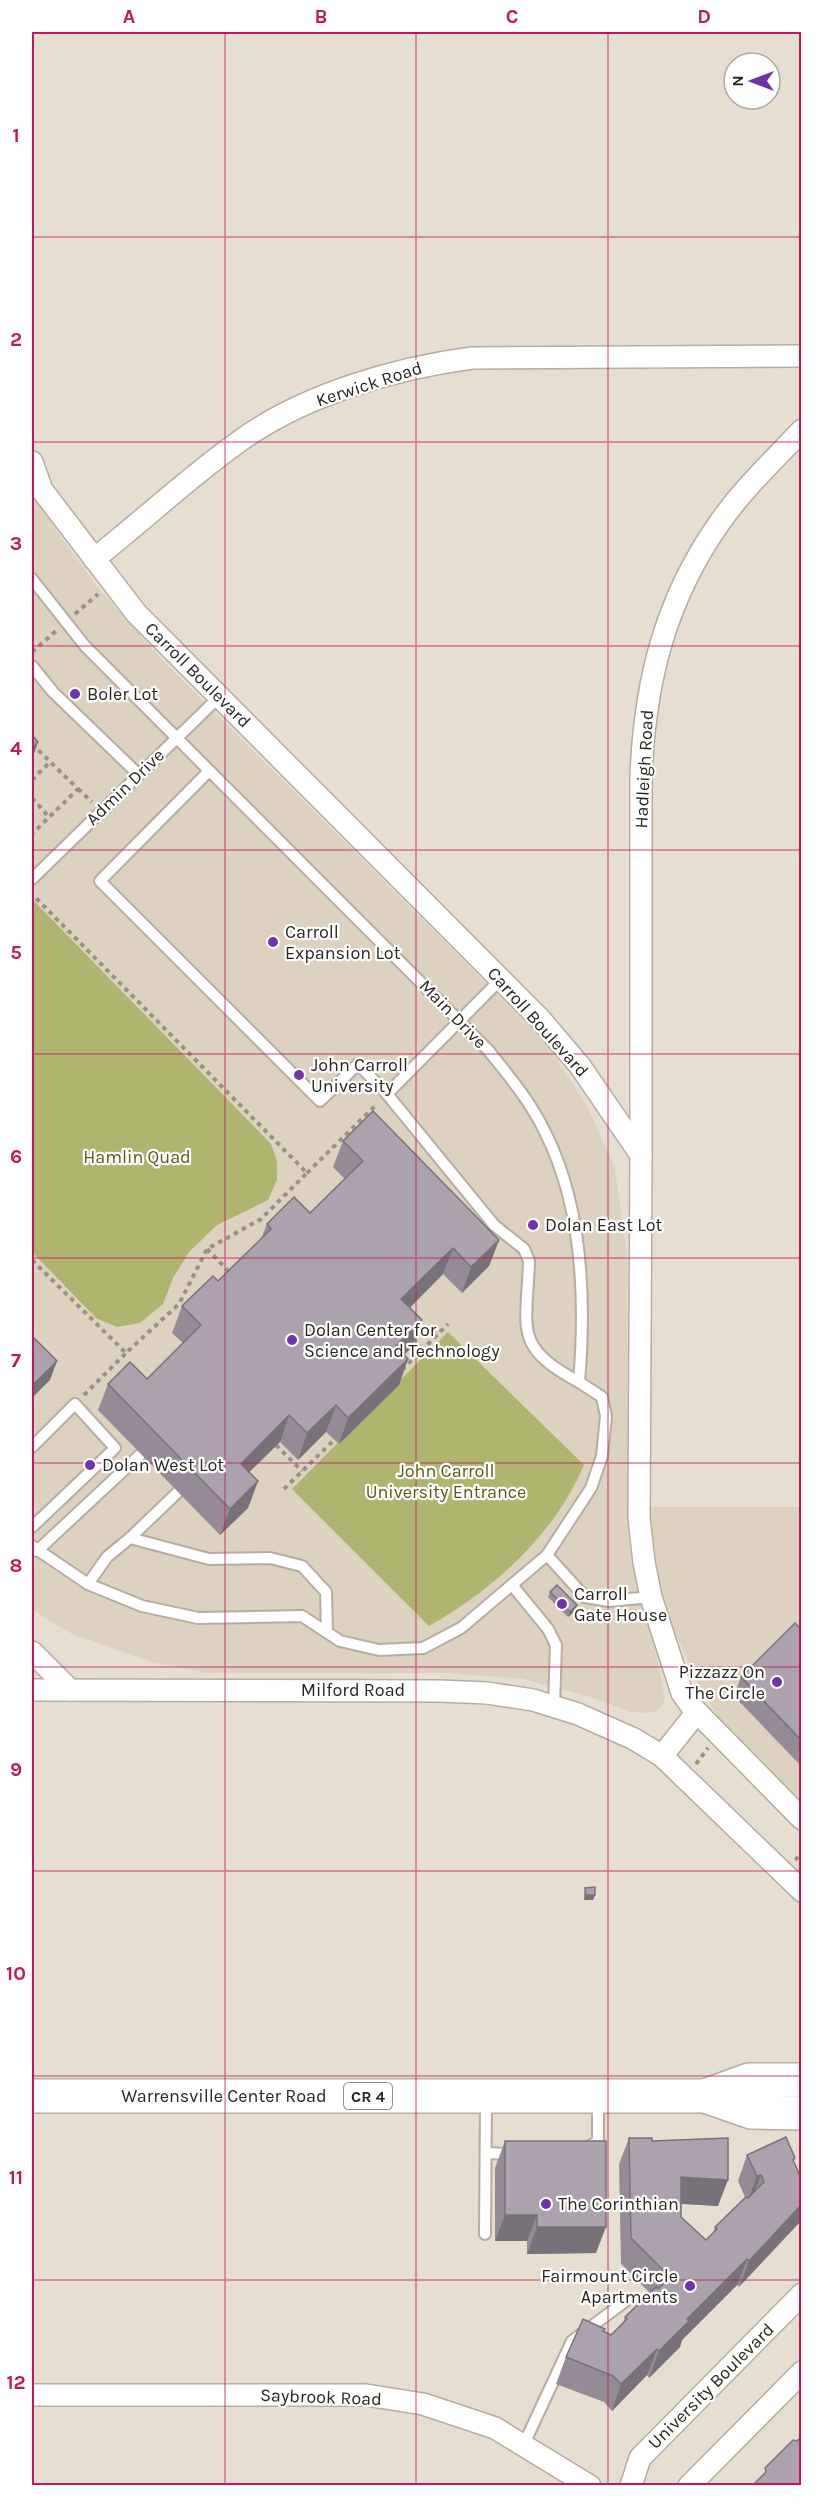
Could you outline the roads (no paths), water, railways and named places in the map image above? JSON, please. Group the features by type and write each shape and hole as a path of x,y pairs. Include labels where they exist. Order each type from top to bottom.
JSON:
{"main road":[{"name":"Warrensville Center Road","path":"705,2096 749,2080 801,2080"},
{"name":"Warrensville Center Road","path":"32,2096 705,2096 752,2112 801,2113"}],"street":[{"name":"Kerwick Road","path":"94,559 186,481 246,437 299,408 388,374 419,366 471,358 801,356"},
{"name":"Hadleigh Road","path":"641,1155 641,775 645,718 653,667 679,594 706,544 739,497 801,430"},
{"name":"Carroll Boulevard","path":"32,462 42,490 136,613 501,979 569,1052 641,1155"},
{"path":"641,1155 639,1518 651,1597 682,1693 697,1712 801,1819"},
{"path":"32,1652 70,1690"},
{"name":"Milford Road","path":"32,1690 440,1690 508,1695 554,1706 604,1724 662,1756 801,1891"},
{"path":"662,1756 697,1712"},
{"name":"University Boulevard","path":"631,2486 640,2458 801,2295"},
{"path":"689,2486 801,2372"},
{"name":"Saybrook Road","path":"32,2395 366,2395 423,2404 495,2428 590,2486"}],"lane":[{"name":"Main Drive","path":"32,579 85,646 488,1050 524,1095 546,1133 574,1214 583,1337 579,1382"},
{"path":"32,668 138,774"},
{"name":"Admin Drive","path":"32,879 219,697"},
{"path":"141,1454 34,1549 88,1584 142,1606 198,1618 302,1616 340,1641 380,1650 423,1648 461,1628 547,1555 591,1488 602,1456 606,1416 602,1397 553,1368 538,1355 528,1340 529,1261 524,1249 494,1225 387,1094 358,1064 320,1101 100,881 209,771"},
{"path":"387,1094 501,979"},
{"path":"32,1448 75,1404 115,1448 32,1527"},
{"path":"88,1584 106,1557 130,1538 178,1492"},
{"path":"130,1538 209,1560 270,1558 302,1566 326,1592 327,1632"},
{"path":"547,1555 585,1598 609,1600 651,1597"},
{"path":"512,1585 548,1629 556,1645 554,1706"},
{"path":"486,2096 486,2234"},
{"path":"572,2151 584,2150 598,2141 598,2096"},
{"path":"486,2153 528,2154"},
{"path":"524,2444 572,2341 627,2300"}],"place":[{"name":"Boler Lot","path":"75,694"},
{"name":"Carroll Expansion Lot","path":"273,942"},
{"name":"John Carroll University","path":"299,1075"},
{"name":"Dolan East Lot","path":"533,1225"},
{"name":"Dolan Center for Science and Technology","path":"292,1340"},
{"name":"Dolan West Lot","path":"90,1465"},
{"name":"Carroll Gate House","path":"562,1604"},
{"name":"Pizzazz On The Circle","path":"777,1682"},
{"name":"The Corinthian","path":"546,2204"},
{"name":"Fairmount Circle Apartments","path":"690,2286"}],"park label":[{"name":"Hamlin Quad","path":"137,1157"},
{"name":"John Carroll University Entrance","path":"446,1481"}]}
